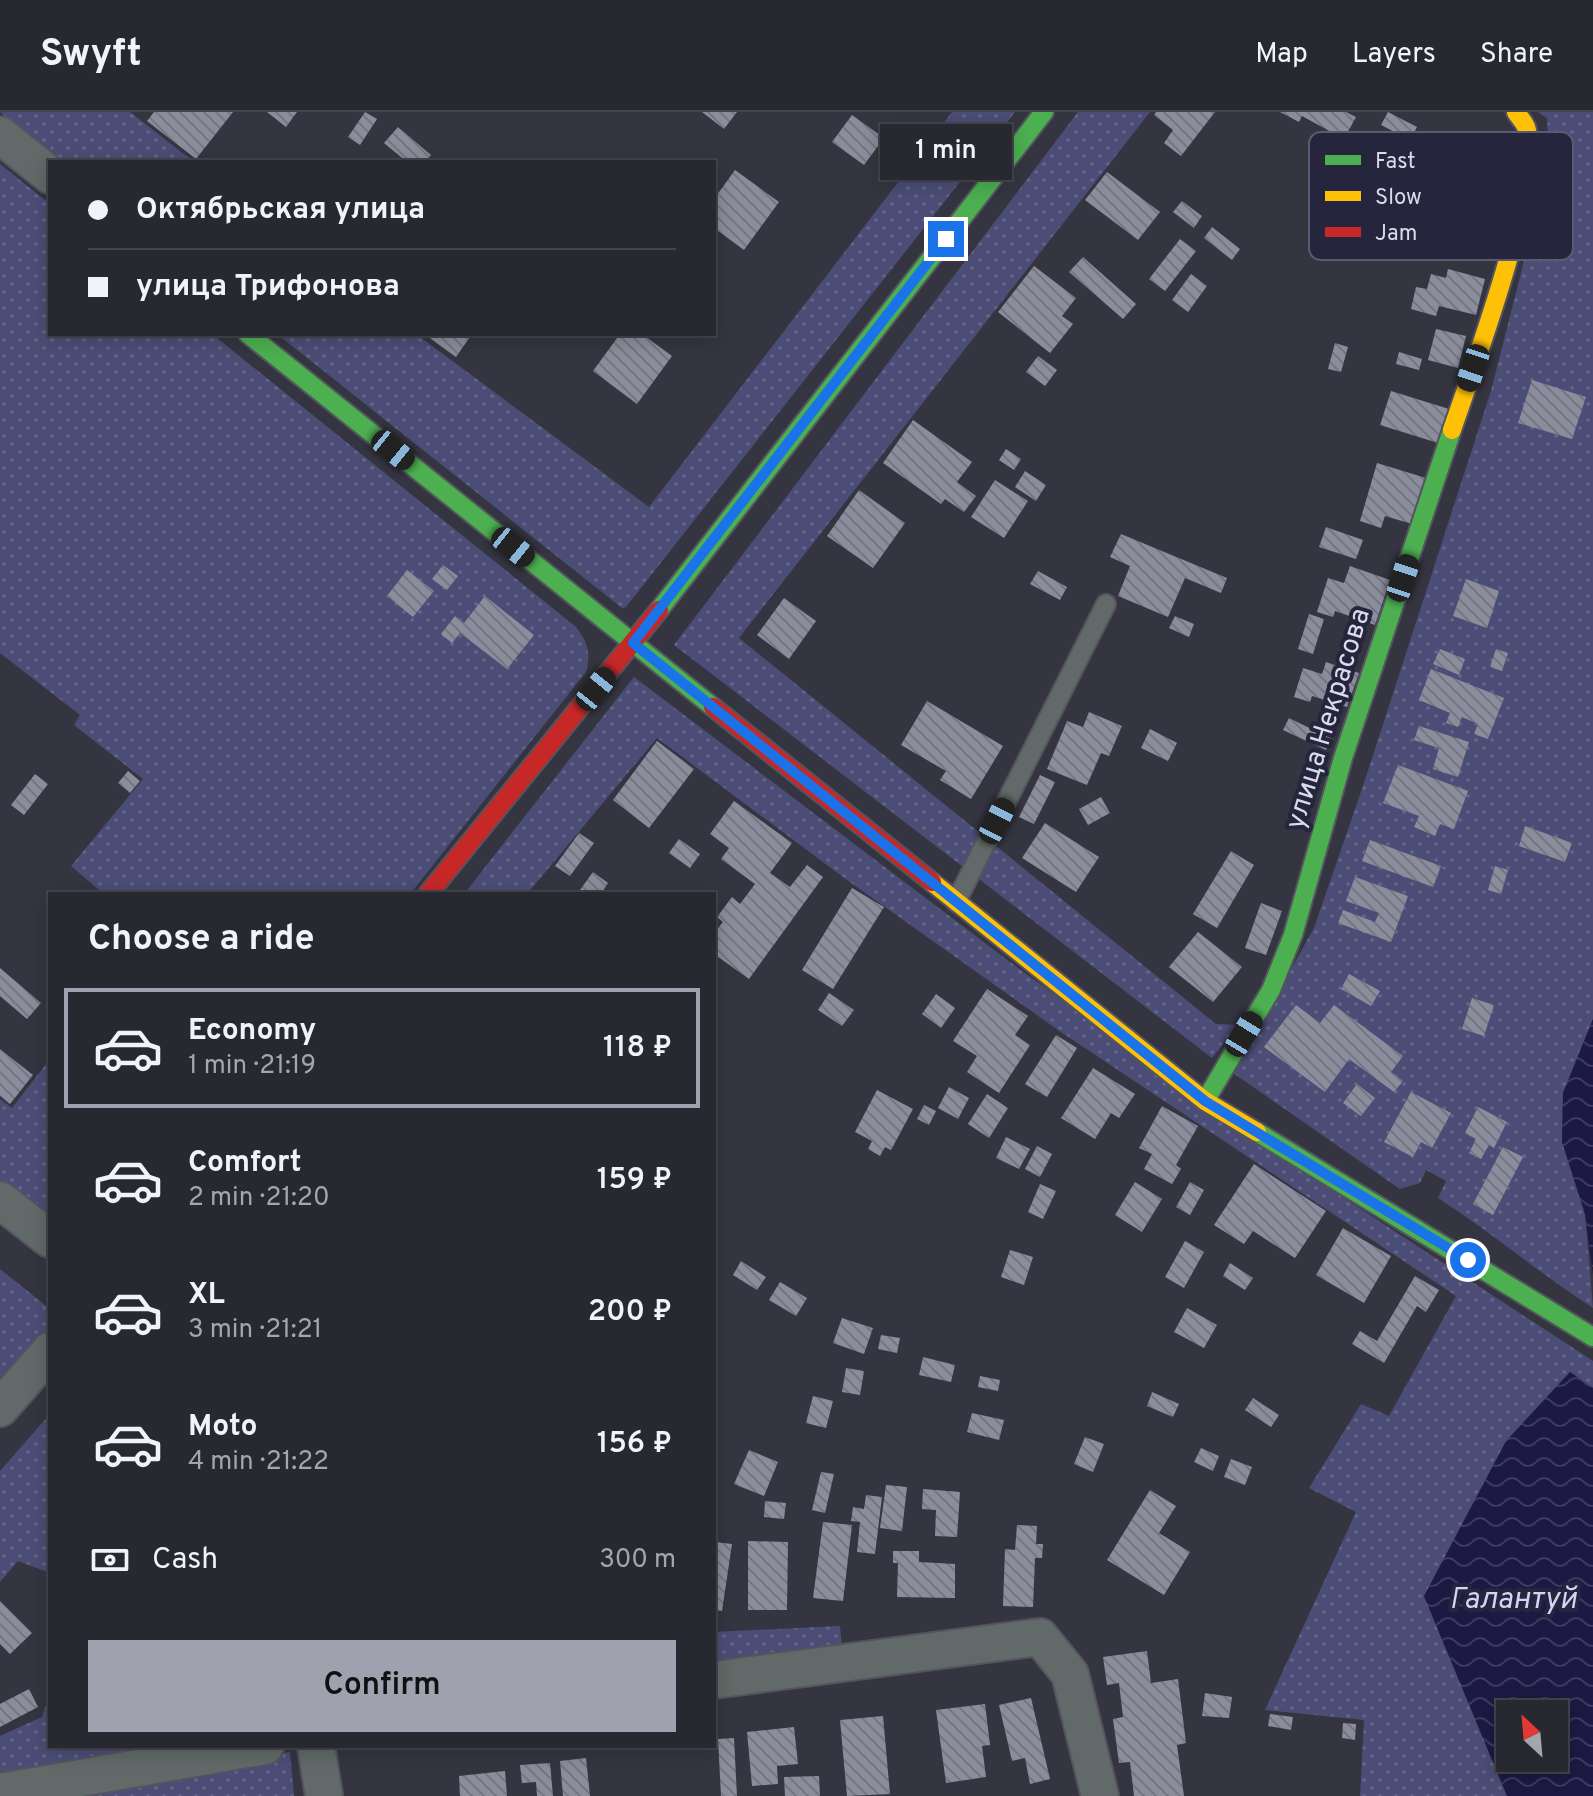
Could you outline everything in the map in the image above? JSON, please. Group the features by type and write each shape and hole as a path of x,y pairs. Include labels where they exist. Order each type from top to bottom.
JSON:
{"street":[{"path":"430,892 633,643 1044,112"},
{"name":"улица Некрасова","path":"1516,112 1527,132"},
{"path":"0,135 48,173"},
{"name":"улица Некрасова","path":"1205,1101 1271,990 1293,935 1343,758 1506,260"},
{"path":"250,336 1205,1101 1593,1337"},
{"path":"0,1200 48,1237"},
{"path":"0,1408 48,1353"},
{"path":"716,1680 1040,1637 1070,1674 1100,1796"},
{"path":"0,1792 253,1748"},
{"path":"316,1748 324,1796"}],"lane":[{"path":"956,902 1106,604"}],"shaded area":[{"path":"0,112 130,112 191,160 60,160"},
{"path":"952,112 1015,112 626,607 622,608 280,336 419,336 649,507"},
{"path":"1078,112 1150,112 739,638 1216,1024 1239,1025 1212,1058 674,645"},
{"path":"1538,112 1593,112 1593,1019 1563,1093 1562,1142 1585,1214 1593,1308 1438,1198 1446,1181 1426,1170 1420,1183 1400,1189 1233,1073 1314,928 1491,391 1524,260 1573,260 1573,132 1548,132 1547,118"},
{"path":"0,164 48,202 48,336 214,336 576,627 587,648 588,659 586,672 412,892 102,892 71,866 143,779 74,725 80,715 0,653"},
{"path":"634,677 1018,968 1263,1145 1593,1361 1593,1388 1570,1372 1424,1596 1507,1796 1360,1796 1364,1720 1265,1710 1356,1512 1309,1488 1361,1404 1389,1416 1456,1296 1058,1030 847,880 657,738 529,892 466,892"},
{"path":"48,1062 48,1235 0,1198 0,1099 12,1108"},
{"path":"0,1269 48,1307 48,1339 0,1394"},
{"path":"48,1416 48,1572 18,1561 0,1582 0,1471"},
{"path":"840,1626 842,1649 716,1660 716,1632"},
{"path":"48,1699 48,1748 176,1748 0,1781 0,1736 42,1717"},
{"path":"290,1752 294,1796 30,1796"}],"water":[{"path":"1593,1019 1593,1275 1585,1214 1562,1142 1563,1093"},
{"name":"Галантуй","path":"1570,1372 1593,1388 1593,1796 1507,1796 1497,1772 1568,1772 1568,1700 1496,1700 1496,1769 1424,1596 1506,1441"}],"building":[{"path":"154,112 233,112 196,159 147,121"},
{"path":"267,112 297,112 286,127"},
{"path":"365,112 377,119 360,145 348,137"},
{"path":"702,112 737,112 724,129"},
{"path":"1156,112 1215,112 1181,156 1164,143 1173,130 1154,115"},
{"path":"1280,112 1346,112 1356,117 1348,132 1331,132 1302,116 1299,122"},
{"path":"1388,112 1417,127 1414,132 1395,132 1381,125"},
{"path":"852,115 884,138 864,165 832,142"},
{"path":"398,127 431,155 427,160 405,160 384,143"},
{"path":"735,170 779,202 744,250 716,229 716,196"},
{"path":"1107,172 1160,212 1138,240 1085,200"},
{"path":"1182,201 1202,216 1194,228 1173,212"},
{"path":"1212,227 1240,249 1232,260 1204,238"},
{"path":"1180,239 1196,251 1165,291 1149,279"},
{"path":"1083,257 1136,304 1123,319 1069,272"},
{"path":"1034,266 1076,298 1062,316 1073,324 1050,353 998,312"},
{"path":"1448,269 1485,279 1476,315 1439,306 1436,316 1411,309 1416,287 1427,289 1431,274 1446,278"},
{"path":"1191,274 1207,286 1188,312 1172,300"},
{"path":"1436,329 1466,336 1458,368 1428,360"},
{"path":"427,336 471,336 456,357"},
{"path":"619,336 645,336 672,356 637,404 593,371"},
{"path":"1335,343 1348,347 1341,372 1328,369"},
{"path":"1399,352 1422,359 1419,370 1396,364"},
{"path":"1038,356 1057,370 1045,386 1026,372"},
{"path":"1532,380 1586,397 1572,439 1518,423"},
{"path":"1391,391 1449,409 1438,443 1380,425"},
{"path":"913,420 972,462 957,482 976,496 964,512 945,499 941,504 883,463"},
{"path":"1006,449 1021,459 1014,470 999,460"},
{"path":"1377,463 1426,478 1412,524 1385,516 1381,528 1360,521"},
{"path":"1025,471 1046,485 1036,501 1015,487"},
{"path":"995,480 1028,501 1004,538 971,517"},
{"path":"859,490 905,523 873,568 827,536"},
{"path":"1326,527 1363,540 1356,559 1319,547"},
{"path":"1121,534 1227,578 1221,593 1185,578 1168,617 1118,596 1130,566 1110,557"},
{"path":"443,565 458,576 447,590 432,579"},
{"path":"1350,566 1390,580 1375,625 1335,611 1333,617 1317,612 1328,578 1344,583"},
{"path":"407,570 434,591 413,617 387,596"},
{"path":"1038,571 1067,587 1060,600 1030,584"},
{"path":"1466,579 1499,591 1487,628 1453,616"},
{"path":"485,596 534,635 507,669 460,633 452,643 441,634 455,616 464,623"},
{"path":"784,598 816,621 789,659 757,635"},
{"path":"1309,614 1324,619 1313,654 1298,649"},
{"path":"1175,616 1194,624 1189,637 1169,628"},
{"path":"1440,649 1465,659 1459,675 1433,664"},
{"path":"1496,649 1508,653 1502,671 1490,667"},
{"path":"1326,662 1359,673 1347,707 1312,696 1310,702 1294,697 1303,668 1322,674"},
{"path":"1431,669 1504,698 1488,739 1474,734 1478,724 1462,717 1458,727 1446,723 1450,713 1419,700"},
{"path":"927,701 1003,746 971,799 940,780 946,771 901,745"},
{"path":"1089,712 1122,726 1109,756 1101,753 1087,785 1047,769 1067,721 1083,727"},
{"path":"1289,718 1332,739 1326,750 1283,730"},
{"path":"1419,726 1469,742 1458,777 1433,769 1439,748 1414,740"},
{"path":"1150,729 1177,743 1168,761 1141,748"},
{"path":"657,741 694,769 649,828 613,800"},
{"path":"1398,765 1468,791 1454,829 1440,824 1435,836 1414,827 1419,816 1383,803"},
{"path":"128,771 140,781 130,793 118,783"},
{"path":"35,774 48,784 24,815 11,805"},
{"path":"1040,775 1055,782 1034,824 1019,817"},
{"path":"1101,797 1110,813 1088,825 1079,809"},
{"path":"734,801 792,843 770,873 790,887 807,865 823,877 749,979 716,955 716,931 723,922 717,917 732,897 740,904 755,884 721,859 729,848 710,834"},
{"path":"1045,823 1099,857 1076,892 1022,858"},
{"path":"1525,826 1572,843 1565,862 1519,846"},
{"path":"579,833 594,843 570,876 555,866"},
{"path":"679,839 700,854 690,868 669,853"},
{"path":"1370,840 1441,866 1433,887 1362,861"},
{"path":"1231,851 1254,865 1217,928 1193,914"},
{"path":"1495,866 1508,870 1501,894 1488,890"},
{"path":"593,872 608,883 602,892 578,892"},
{"path":"1355,877 1408,896 1391,942 1338,923 1343,910 1375,922 1379,913 1346,901"},
{"path":"852,888 884,907 833,989 802,970"},
{"path":"1261,903 1282,911 1266,955 1245,948"},
{"path":"1198,932 1242,967 1213,1002 1169,967"},
{"path":"0,968 41,1003 27,1019 0,996"},
{"path":"1349,974 1380,991 1371,1006 1341,989"},
{"path":"987,989 1028,1016 1015,1035 1030,1045 999,1093 967,1072 977,1056 953,1041"},
{"path":"829,993 854,1010 842,1026 818,1010"},
{"path":"936,994 955,1008 941,1028 922,1014"},
{"path":"1472,998 1494,1005 1484,1036 1462,1029"},
{"path":"1296,1005 1320,1023 1334,1005 1403,1056 1391,1072 1403,1081 1394,1092 1349,1059 1325,1092 1264,1047"},
{"path":"1056,1035 1077,1048 1047,1097 1025,1084"},
{"path":"0,1049 33,1075 10,1104 0,1096"},
{"path":"1093,1068 1135,1094 1119,1118 1111,1113 1095,1139 1061,1118"},
{"path":"1357,1084 1375,1098 1361,1116 1343,1103"},
{"path":"949,1087 969,1098 958,1119 938,1108"},
{"path":"877,1090 913,1109 891,1150 885,1147 880,1156 868,1149 872,1141 855,1132"},
{"path":"1411,1092 1451,1113 1432,1148 1421,1142 1413,1157 1384,1142"},
{"path":"987,1094 1008,1108 989,1138 968,1124"},
{"path":"924,1105 936,1111 929,1125 917,1119"},
{"path":"1162,1106 1198,1126 1176,1165 1181,1169 1172,1184 1144,1169 1152,1154 1139,1148"},
{"path":"1478,1107 1507,1122 1494,1148 1489,1145 1481,1159 1469,1153 1476,1139 1465,1133"},
{"path":"1006,1137 1030,1149 1019,1169 996,1158"},
{"path":"1037,1146 1052,1154 1040,1177 1025,1169"},
{"path":"1503,1147 1523,1157 1493,1215 1473,1204"},
{"path":"1254,1164 1326,1211 1295,1258 1253,1231 1244,1244 1214,1225"},
{"path":"1135,1182 1162,1199 1142,1232 1115,1215"},
{"path":"1190,1182 1204,1190 1190,1215 1176,1207"},
{"path":"1040,1184 1056,1191 1043,1219 1028,1212"},
{"path":"1343,1228 1391,1256 1364,1303 1316,1275"},
{"path":"1185,1241 1204,1252 1184,1288 1165,1277"},
{"path":"1010,1250 1033,1257 1024,1285 1001,1277"},
{"path":"741,1261 766,1277 757,1290 733,1275"},
{"path":"1230,1263 1253,1278 1245,1290 1223,1276"},
{"path":"1415,1276 1439,1290 1426,1312 1417,1306 1384,1363 1352,1344 1360,1331 1377,1341"},
{"path":"780,1282 807,1298 796,1316 769,1300"},
{"path":"1187,1308 1217,1325 1204,1348 1174,1332"},
{"path":"842,1318 873,1328 864,1354 833,1343"},
{"path":"881,1335 900,1338 897,1353 878,1349"},
{"path":"923,1357 955,1365 951,1382 919,1375"},
{"path":"846,1368 864,1371 860,1395 842,1392"},
{"path":"980,1376 1000,1380 998,1391 978,1387"},
{"path":"1152,1392 1179,1404 1173,1417 1147,1406"},
{"path":"813,1396 833,1401 826,1428 806,1423"},
{"path":"1253,1398 1279,1415 1271,1427 1245,1410"},
{"path":"972,1413 1004,1420 999,1440 967,1432"},
{"path":"1085,1437 1104,1444 1093,1472 1074,1464"},
{"path":"1201,1448 1219,1456 1213,1471 1194,1462"},
{"path":"749,1450 778,1462 764,1496 734,1484"},
{"path":"1231,1459 1252,1467 1245,1485 1224,1477"},
{"path":"821,1472 834,1474 825,1513 812,1510"},
{"path":"886,1485 907,1487 902,1531 880,1528"},
{"path":"923,1489 960,1492 957,1537 935,1536 936,1510 922,1509"},
{"path":"1150,1490 1176,1506 1159,1533 1190,1552 1164,1595 1107,1560"},
{"path":"866,1495 882,1497 875,1554 857,1552 860,1522 851,1521 853,1507 864,1509"},
{"path":"765,1501 786,1503 784,1519 764,1517"},
{"path":"823,1522 852,1525 843,1601 813,1598"},
{"path":"1017,1525 1037,1526 1036,1544 1043,1544 1042,1558 1035,1558 1033,1607 1003,1606 1005,1549 1015,1550"},
{"path":"748,1541 788,1542 787,1610 748,1610"},
{"path":"716,1542 732,1544 722,1611 716,1610"},
{"path":"893,1551 919,1551 919,1562 955,1564 955,1598 897,1597 898,1563 893,1563"},
{"path":"0,1601 32,1633 10,1654 0,1644"},
{"path":"1147,1651 1151,1683 1178,1679 1186,1743 1177,1745 1184,1796 1134,1796 1130,1762 1119,1763 1113,1719 1123,1717 1119,1683 1107,1685 1103,1657"},
{"path":"29,1689 38,1707 0,1727 0,1704"},
{"path":"1205,1693 1232,1697 1229,1718 1202,1716"},
{"path":"1031,1698 1050,1779 1030,1784 1025,1758 1012,1761 999,1705"},
{"path":"985,1704 990,1745 982,1746 986,1777 946,1783 936,1710"},
{"path":"1270,1714 1293,1717 1291,1730 1268,1726"},
{"path":"883,1716 890,1794 847,1796 840,1720"},
{"path":"1343,1723 1356,1724 1355,1740 1342,1738"},
{"path":"794,1727 798,1764 777,1766 778,1784 752,1786 747,1732"},
{"path":"734,1738 737,1796 721,1796 718,1739"},
{"path":"586,1758 590,1796 563,1796 560,1761"},
{"path":"550,1763 553,1796 537,1796 536,1782 522,1783 520,1765"},
{"path":"505,1771 507,1796 460,1796 459,1776"},
{"path":"819,1776 820,1796 785,1796 784,1777"}],"traffic: fast":[{"path":"659,610 1044,112"},
{"path":"250,336 713,707"},
{"path":"1205,1101 1271,990 1293,935 1343,758 1452,430"},
{"path":"1257,1132 1593,1337"}],"traffic: slow":[{"path":"1516,112 1527,132"},
{"path":"1452,430 1508,260"},
{"path":"932,882 1205,1101 1257,1132"}],"traffic: jam":[{"path":"430,892 659,610"},
{"path":"713,707 932,882"}],"route":[{"path":"946,239 633,643 1205,1101 1468,1260"}]}
